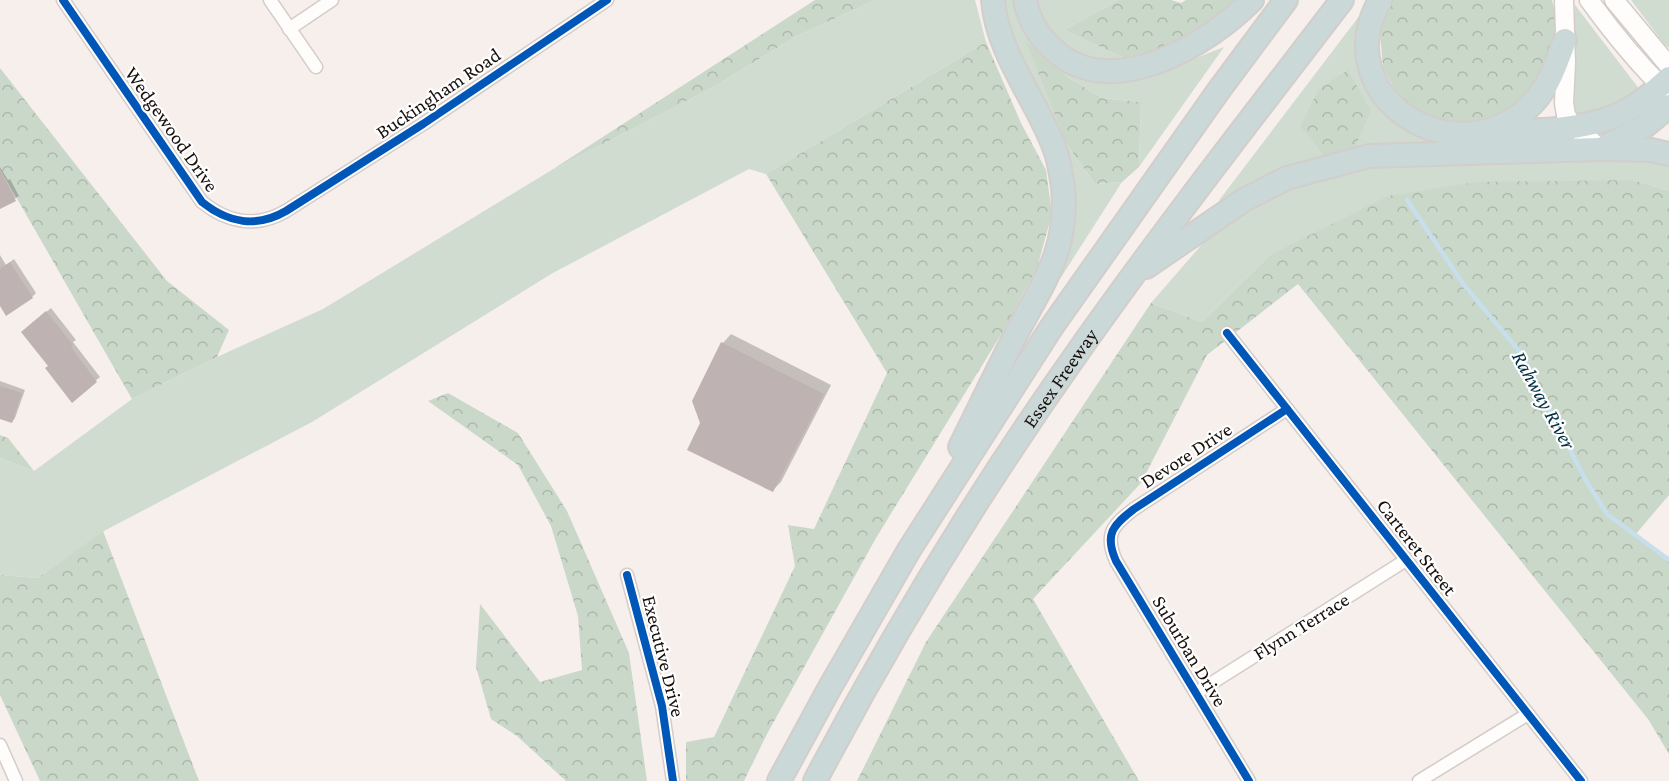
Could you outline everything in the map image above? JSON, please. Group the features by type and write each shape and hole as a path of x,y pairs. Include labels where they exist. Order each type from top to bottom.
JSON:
{"highway":[{"path":"909,550 1014,338 1039,294 1060,245 1063,226 1062,176 1054,147 1003,39 993,0"},
{"path":"1025,0 1031,22 1042,39 1060,56 1095,70 1113,71 1131,70 1190,46 1230,20 1252,0"},
{"name":"Essex Freeway","path":"779,781 909,550 1051,328 1219,90 1286,0"},
{"name":"Essex Freeway","path":"815,781 883,656 939,561 1055,386 1133,276 1342,0"},
{"path":"1380,0 1368,34 1371,69 1384,97 1406,117 1434,130 1455,133 1573,126 1602,120 1625,111 1667,86"},
{"path":"1491,131 1532,105 1549,80 1565,40"},
{"path":"1601,149 1645,126 1667,86"},
{"path":"1133,276 1253,196 1287,178 1359,158 1601,149 1651,150 1669,154"}],"main road":[{"path":"1564,0 1566,116 1573,126 1601,149"},
{"path":"1589,0 1608,26 1667,86"},
{"path":"1614,0 1667,86"}],"street":[{"name":"Wedgewood Drive","path":"63,0 202,202 226,218 239,221 268,220 286,211"},
{"path":"270,0 316,67"},
{"path":"289,29 332,0"},
{"name":"Buckingham Road","path":"286,211 423,124 607,0"},
{"name":"Carteret Street","path":"1227,333 1581,781"},
{"name":"Devore Drive","path":"1111,536 1116,523 1134,509 1287,409"},
{"name":"Suburban Drive","path":"1111,536 1110,547 1116,561 1249,781"},
{"name":"Flynn Terrace","path":"1196,693 1406,560"},
{"name":"Executive Drive","path":"627,575 662,706 673,781"},
{"path":"1419,781 1528,714"},
{"path":"0,745 16,781"}],"shaded area":[{"path":"875,0 975,0 986,42 766,174 749,169 551,274 312,422 104,531 38,578 0,575 0,458 34,471 132,399 323,309 550,171 712,88 795,37"},
{"path":"1005,0 1021,0 1093,76 1140,80 1224,47 1139,167 1141,102 1102,98 1069,78 1026,41 1066,143 1095,184 1122,182 1060,279 1076,189 1066,157 1008,23"},
{"path":"1037,0 1119,0 1064,30 1126,59 1089,62 1056,41 1038,14"},
{"path":"1631,0 1669,0 1669,48 1664,44"},
{"path":"1575,5 1640,90 1608,112 1577,118 1571,105"},
{"path":"1363,11 1358,55 1370,88 1393,119 1435,143 1325,157 1216,211 1220,199"},
{"path":"1623,158 1669,163 1669,191 1633,180 1270,255 1202,322 1151,303 1210,235 1271,193 1342,170 1454,161"}],"green space":[{"path":"815,0 875,0 795,37 712,88 550,171"},
{"path":"1119,0 1171,0 1181,3 1186,0 1242,0 1162,54 1126,59 1064,30"},
{"path":"1391,0 1552,0 1559,28 1544,77 1515,108 1481,123 1432,119 1403,103 1383,69 1380,31"},
{"path":"1025,40 1069,78 1102,98 1141,102 1139,167 1122,182 1095,184 1066,143"},
{"path":"986,42 1021,123 1046,170 1052,214 1037,268 1002,333 876,538 767,734 744,781 686,781 686,742 714,737 795,566 788,525 814,529 887,373 766,174"},
{"path":"0,68 167,281 229,330 217,357 132,399 0,169"},
{"path":"1348,70 1371,111 1354,149 1325,157 1300,126 1319,89"},
{"path":"1633,180 1669,191 1669,495 1635,535 1669,557 1669,754 1648,719 1298,284 1207,355 1141,483 1033,599 1139,781 857,781 926,642 1151,303 1202,322 1270,255 1388,196 1476,182"},
{"path":"448,393 518,433 567,511 629,653 647,781 566,781 517,736 491,719 476,667 480,604 540,682 582,670 578,616 551,526 518,465 428,401"},
{"path":"0,435 8,438 34,471 0,458"},
{"path":"103,531 199,781 40,781 0,695 0,575 38,578"}],"building":[{"path":"0,170 16,201 0,209"},
{"path":"10,262 33,298 6,316 0,306 0,269"},
{"path":"46,311 73,345 71,347 97,382 72,403 45,368 48,366 21,332"},
{"path":"721,342 824,394 773,492 687,450 700,423 692,401"},
{"path":"0,386 22,393 12,423 0,419"}],"waterway":[{"name":"Rahway River","path":"1407,200 1464,285 1520,352 1585,479 1607,514 1669,560"}],"cycle path":[{"path":"63,0 202,202 222,215 243,221 264,220 286,211 423,124 607,0"},
{"path":"1227,333 1581,781"},
{"path":"1249,781 1116,561 1112,552 1111,537 1116,525 1134,509 1287,409"},
{"path":"627,575 662,706 673,781"}]}
